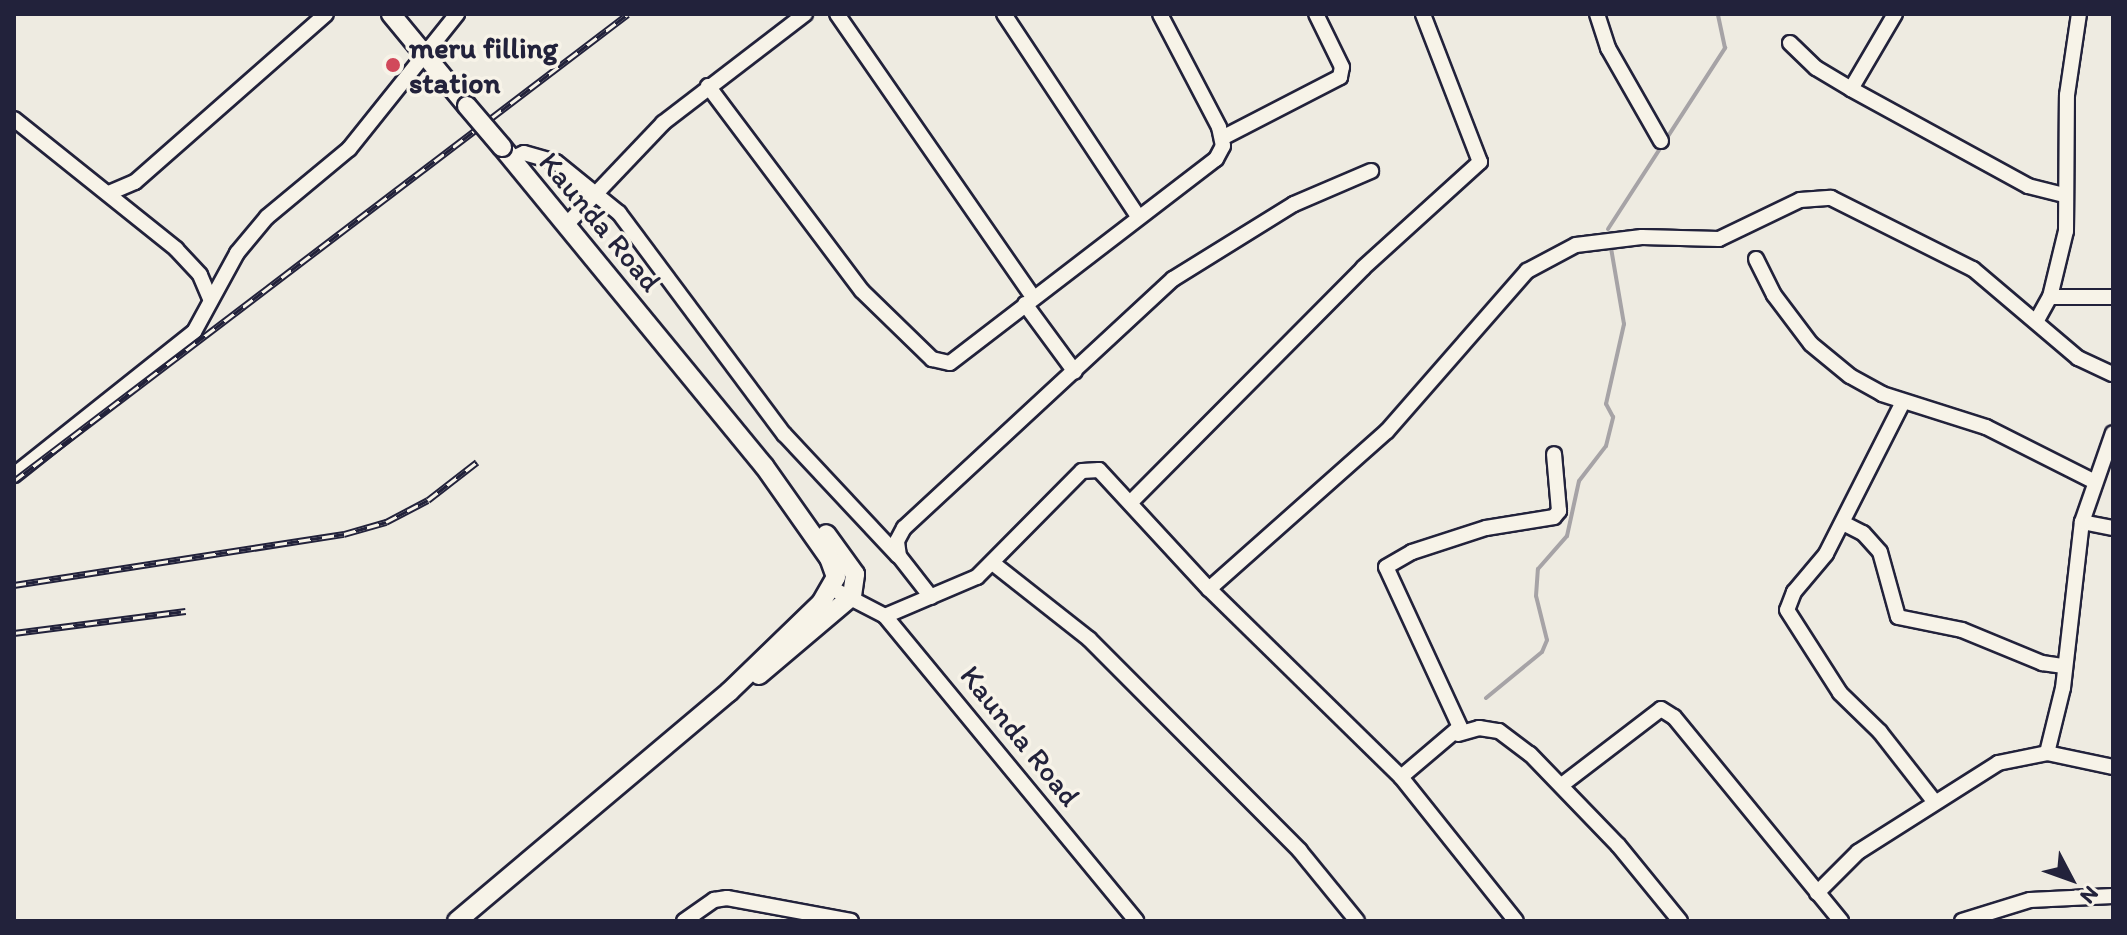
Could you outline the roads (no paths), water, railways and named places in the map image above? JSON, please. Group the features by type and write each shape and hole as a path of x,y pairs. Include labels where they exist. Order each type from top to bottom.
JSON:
{"main road":[{"name":"Kaunda Road","path":"391,14 764,466 829,558 836,577 830,602"},
{"name":"Kaunda Road","path":"764,466 788,486 851,566 856,581 852,596"},
{"path":"457,921 729,692 830,602 852,596"}],"street":[{"path":"109,193 135,182 326,14"},
{"path":"566,225 663,123 805,14"},
{"path":"837,14 1075,372"},
{"path":"1004,14 1137,215"},
{"path":"708,86 862,291 932,359 950,363 1137,215 1216,159 1222,138 1160,14"},
{"path":"1222,138 1340,77 1338,56 1316,14"},
{"path":"1131,502 1363,268 1480,162 1423,14"},
{"path":"1597,14 1608,48 1661,141"},
{"path":"1851,89 1895,14"},
{"path":"2037,320 2050,297 2066,231 2067,95 2079,14"},
{"path":"14,475 194,332 210,298 267,217 349,149 452,15"},
{"path":"1790,43 1816,68 1851,89 2028,186 2064,195"},
{"path":"14,119 87,181 109,193 176,249 200,275 210,298"},
{"path":"507,153 524,153 556,162 619,213 800,453 899,556 931,597"},
{"path":"899,556 897,541 904,528 1201,258 1294,204 1371,171"},
{"path":"1209,589 1387,431 1527,271 1576,245 1642,237 1719,239 1817,195 1849,206 1973,269 2037,320 2078,358 2113,374"},
{"path":"1756,259 1774,295 1811,344 1858,381 1903,402 1986,427 2093,481"},
{"path":"2050,297 2113,297"},
{"path":"1903,402 1843,523 1787,610 1840,693 1880,732 1934,801"},
{"path":"2047,753 2064,666 2082,522 2093,481 2113,433"},
{"path":"1458,734 1459,720 1386,567 1412,552 1486,528 1554,517 1559,511 1554,454"},
{"path":"885,616 931,597 994,564 1088,468 1104,473 1209,589 1401,777 1516,921"},
{"path":"2082,522 2113,528"},
{"path":"1843,523 1863,533 1880,552 1898,617 1962,630 2042,663 2064,666"},
{"path":"994,564 1089,639 1300,851 1357,921"},
{"name":"Kaunda Road","path":"852,596 885,616 1136,921"},
{"path":"1563,784 1661,709 1674,717 1841,921"},
{"path":"1401,777 1458,734 1479,728 1499,731 1563,784 1680,921"},
{"path":"1817,893 1858,852 1998,763 2047,753 2113,767"},
{"path":"1962,921 2030,900 2113,896"},
{"path":"684,921 714,900 727,898 851,921"}],"waterway":[{"path":"1608,229 1725,48 1718,14"},
{"path":"1486,698 1542,652 1547,640 1536,596 1538,569 1567,536 1579,481 1606,446 1613,417 1606,404 1624,324 1611,248"}],"railway":[{"path":"14,481 628,14"},
{"path":"14,585 344,534 386,522 428,500 477,462"},
{"path":"14,633 186,611"}],"place":[{"name":"meru filling station","path":"393,65"}]}
